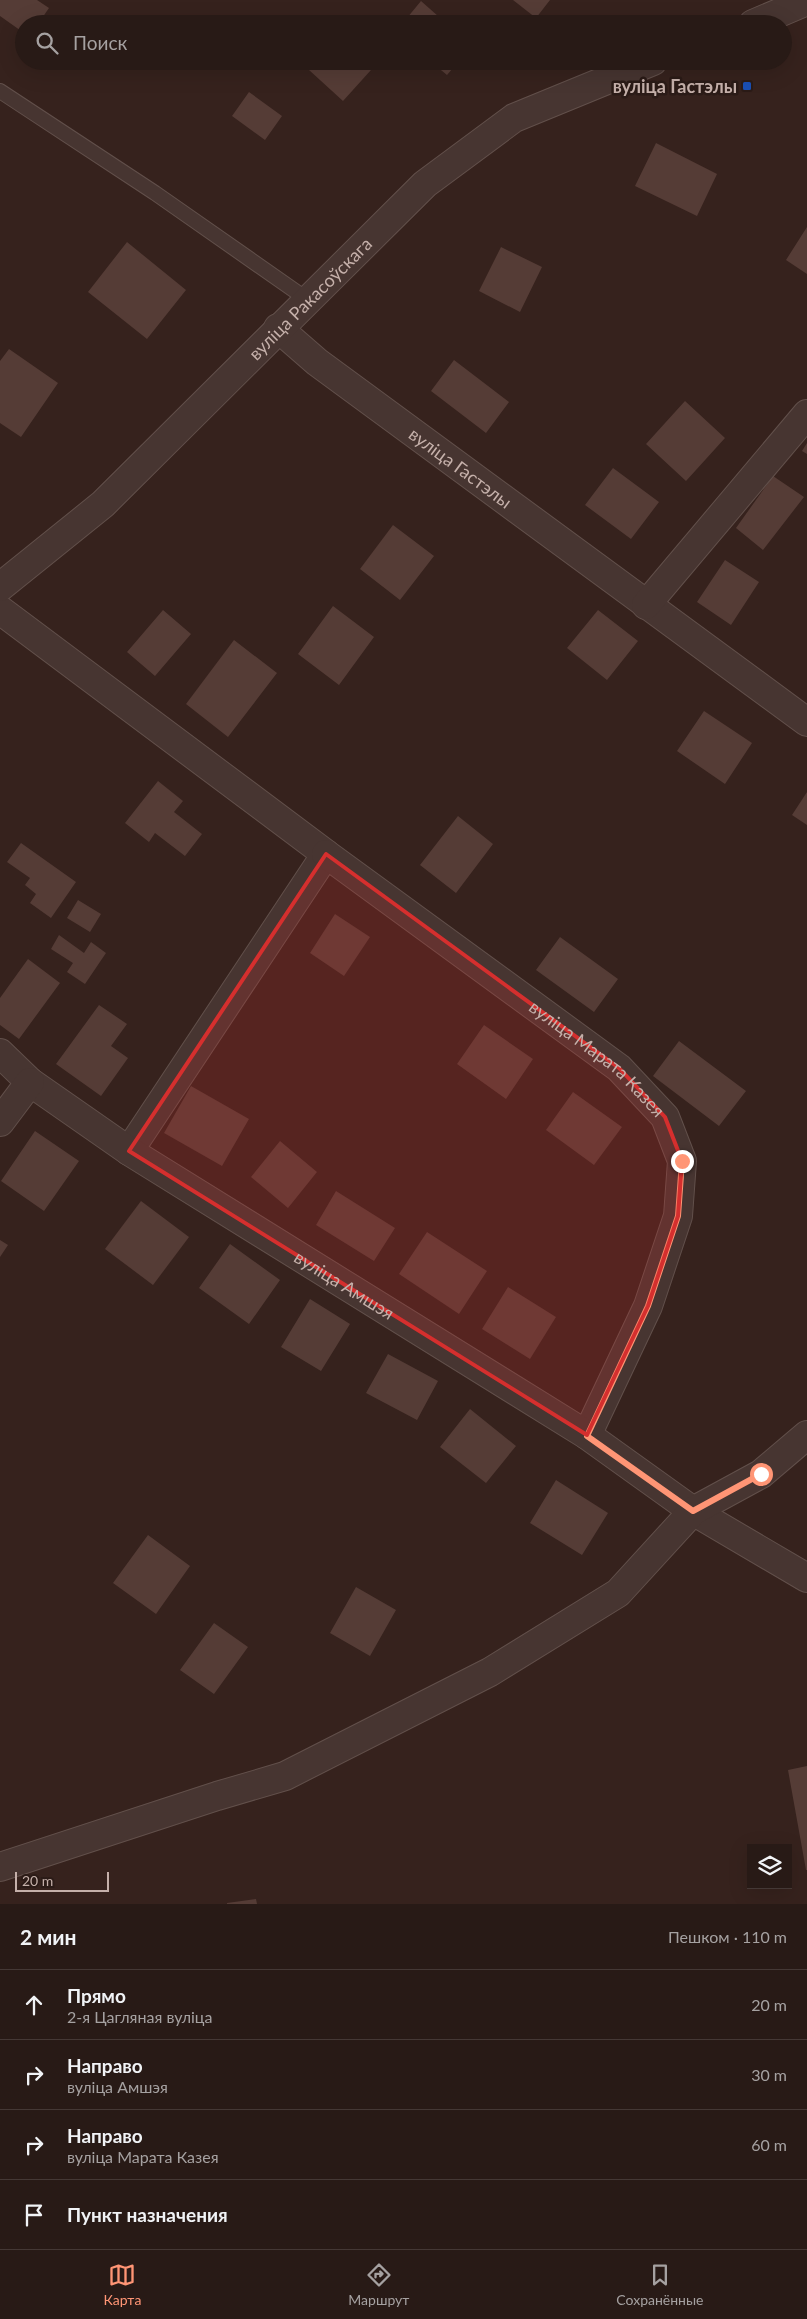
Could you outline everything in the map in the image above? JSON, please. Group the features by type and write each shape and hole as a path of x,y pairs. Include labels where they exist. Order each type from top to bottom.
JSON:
{"street":[{"path":"774,15 807,1"},
{"name":"вуліца Ракасоўскага","path":"0,588 103,504 425,184 514,118 631,70"},
{"name":"вуліца Гастэлы","path":"278,328 317,362 807,722"},
{"path":"646,605 807,414"},
{"name":"вуліца Марата Казея","path":"0,610 326,854 619,1068 665,1117 682,1161 678,1216 648,1306 587,1436"},
{"path":"129,1151 326,854"},
{"name":"вуліца Амшэя","path":"0,1053 30,1082 129,1151 587,1436 693,1511 807,1578"},
{"path":"0,1122 30,1082"},
{"path":"0,1867 285,1776 490,1672 618,1593 693,1511 761,1474 807,1435"}],"lane":[{"path":"0,91 155,193 308,300"}],"highlighted area":[{"path":"326,854 619,1068 665,1117 682,1161 678,1216 648,1306 587,1435 129,1151"}],"building":[{"path":"0,0 37,0 49,8 44,15 15,15 15,27 0,16"},
{"path":"513,0 550,0 538,15 532,15"},
{"path":"421,1 437,15 409,15"},
{"path":"309,70 371,70 343,101"},
{"path":"441,70 451,70 447,75"},
{"path":"249,92 282,116 265,140 232,116"},
{"path":"656,143 717,174 697,216 635,186"},
{"path":"807,227 807,274 786,260"},
{"path":"127,242 186,290 147,339 88,292"},
{"path":"501,247 542,267 520,312 479,291"},
{"path":"9,349 58,383 21,437 0,423 0,361"},
{"path":"454,360 509,402 486,433 431,391"},
{"path":"685,401 725,438 686,481 646,444"},
{"path":"807,443 807,454 802,451"},
{"path":"613,468 659,502 631,539 585,505"},
{"path":"773,476 804,497 763,550 736,528"},
{"path":"393,525 434,556 400,600 360,569"},
{"path":"725,560 759,582 731,625 697,602"},
{"path":"333,606 374,637 339,685 298,654"},
{"path":"163,610 191,634 155,676 127,652"},
{"path":"598,610 638,641 607,680 567,648"},
{"path":"234,640 277,673 228,737 186,704"},
{"path":"704,711 752,743 725,784 677,751"},
{"path":"158,781 183,801 174,812 202,834 185,856 155,833 149,842 125,823"},
{"path":"807,792 807,825 792,815"},
{"path":"458,816 493,844 456,893 420,865"},
{"path":"21,843 76,882 51,918 30,903 36,894 25,885 30,878 7,862"},
{"path":"78,900 101,914 90,932 67,918"},
{"path":"335,914 370,937 344,976 310,953"},
{"path":"59,935 84,953 91,942 106,953 85,984 67,972 73,963 51,949"},
{"path":"560,937 618,979 594,1012 536,970"},
{"path":"28,959 60,983 19,1039 0,1025 0,998"},
{"path":"99,1005 127,1024 111,1046 128,1058 101,1096 56,1064"},
{"path":"484,1025 533,1059 506,1099 457,1064"},
{"path":"679,1041 746,1091 719,1126 653,1076"},
{"path":"191,1086 249,1119 222,1166 164,1133"},
{"path":"573,1092 622,1127 594,1165 546,1130"},
{"path":"35,1131 79,1161 44,1211 1,1181"},
{"path":"280,1141 317,1172 288,1208 251,1177"},
{"path":"336,1191 395,1228 374,1261 316,1225"},
{"path":"141,1201 189,1237 153,1285 105,1249"},
{"path":"427,1232 487,1271 459,1314 399,1274"},
{"path":"0,1240 8,1245 0,1257"},
{"path":"230,1244 280,1280 249,1324 199,1288"},
{"path":"508,1287 556,1317 530,1359 482,1329"},
{"path":"310,1299 350,1324 321,1371 281,1347"},
{"path":"388,1354 438,1381 417,1420 366,1393"},
{"path":"470,1409 516,1446 486,1483 440,1447"},
{"path":"556,1480 608,1513 582,1555 530,1523"},
{"path":"148,1535 190,1566 156,1614 113,1583"},
{"path":"356,1587 396,1610 370,1656 330,1633"},
{"path":"214,1623 248,1647 214,1694 180,1670"},
{"path":"807,1766 807,1870 806,1870 788,1770"},
{"path":"256,1899 257,1904 227,1904 227,1903"}],"place":[{"name":"вуліца Гастэлы","path":"747,86"}],"route":[{"path":"682,1161 678,1216 648,1306 587,1436 693,1511 761,1474"}]}
